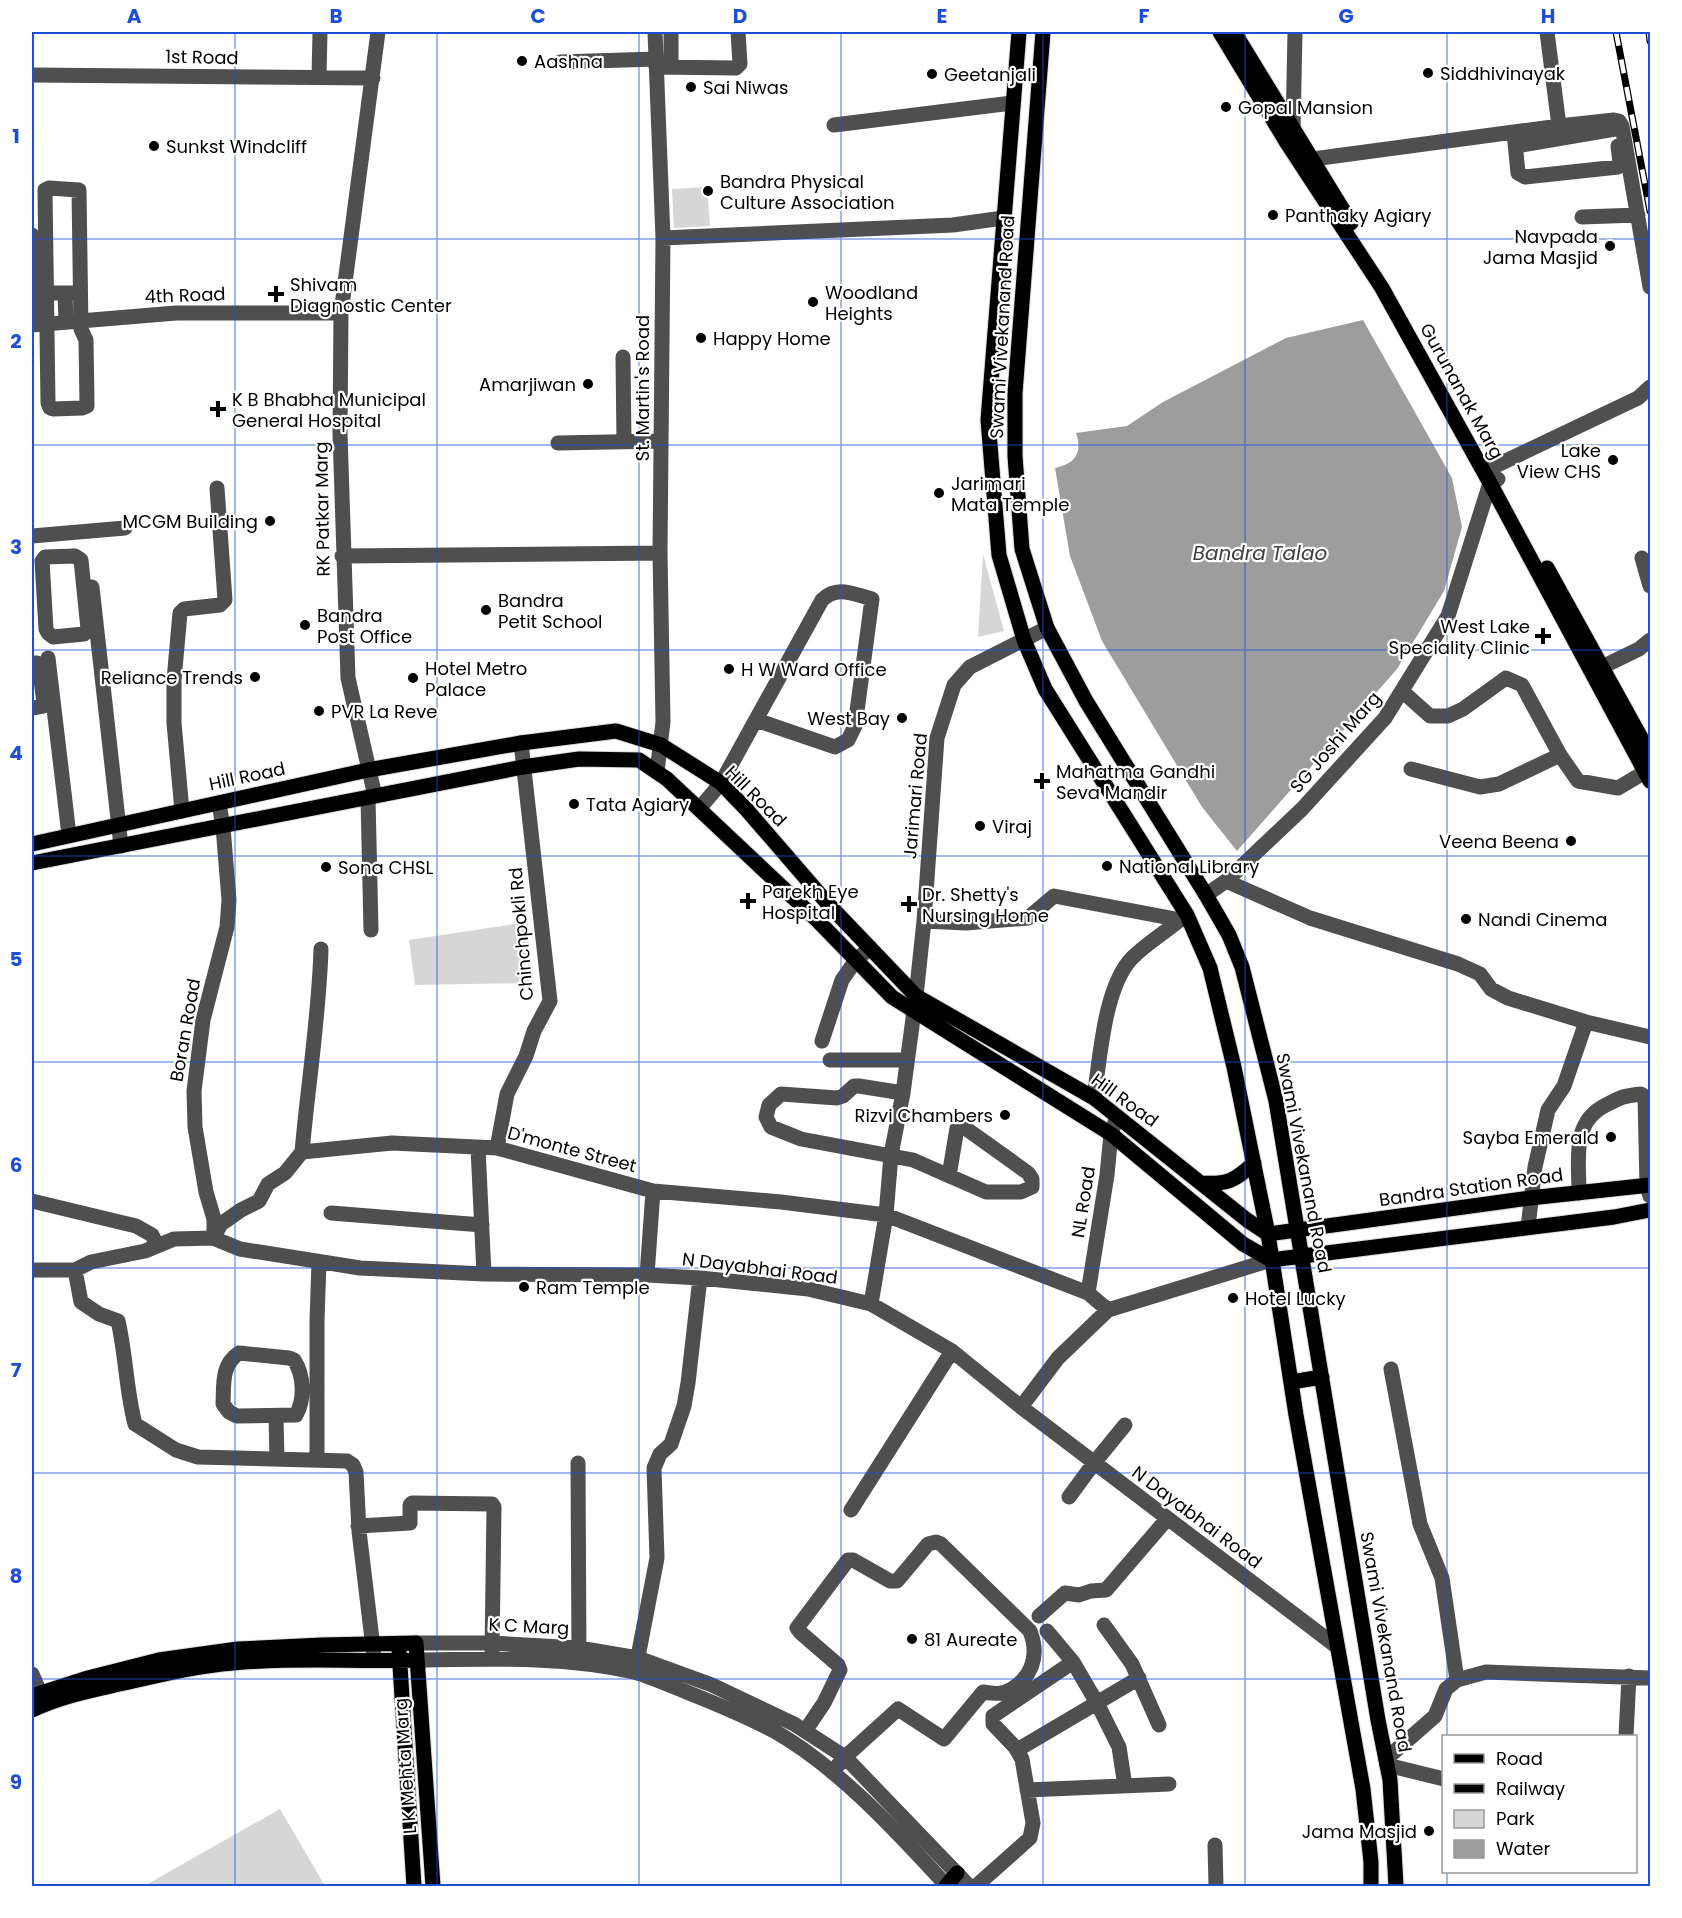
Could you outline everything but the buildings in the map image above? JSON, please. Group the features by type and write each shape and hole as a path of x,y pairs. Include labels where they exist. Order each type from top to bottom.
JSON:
{"main road":[{"name":"Swami Vivekanand Road","path":"1018,32 988,420 999,555 1024,640 1045,688 1184,917 1210,968 1268,1234 1336,1646 1363,1788 1371,1862 1371,1887"},
{"name":"Swami Vivekanand Road","path":"1043,32 1014,393 1015,456 1023,549 1047,628 1086,701 1206,895 1229,935 1242,967 1276,1101 1390,1780 1396,1887"},
{"name":"Gurunanak Marg","path":"1220,32 1287,143 1407,326"},
{"name":"Gurunanak Marg","path":"1234,32 1313,159 1493,477 1648,777"},
{"path":"1493,477 1650,754"},
{"name":"Hill Road","path":"32,844 368,770 521,743 616,730 662,745 721,783 870,948 915,1004 1111,1134 1243,1244 1271,1260"},
{"name":"Hill Road","path":"32,863 524,767 579,759 639,760 657,772 699,809 817,920 892,997 915,1004 1094,1098 1247,1220 1268,1234"},
{"path":"1202,1183 1229,1182 1241,1175 1254,1162"},
{"name":"Bandra Station Road","path":"1298,1231 1579,1192 1649,1189"},
{"path":"1271,1260 1614,1217 1650,1210"},
{"path":"1268,1234 1298,1231"},
{"path":"1291,1382 1322,1377"},
{"name":"L K Mehta Marg","path":"399,1643 414,1887"},
{"name":"K C Marg","path":"37,1700 159,1660 226,1650 416,1643"},
{"name":"L K Mehta Marg","path":"416,1643 433,1887"},
{"name":"K C Marg","path":"37,1700 233,1663 313,1659 417,1660"},
{"path":"403,1717 421,1716"},
{"path":"407,1780 425,1779"},
{"path":"946,1886 957,1873"}],"street":[{"path":"319,77 320,32"},
{"name":"RK Patkar Marg","path":"371,930 371,797 368,770 348,678 342,556 340,433 341,313 378,32"},
{"name":"St. Martin's Road","path":"655,32 661,64 663,238 660,553 662,745 657,772"},
{"path":"661,64 671,32"},
{"path":"560,62 736,68 740,64 738,32"},
{"path":"1293,130 1295,32"},
{"path":"1547,32 1560,132"},
{"name":"1st Road","path":"32,75 373,78"},
{"path":"834,125 1012,103"},
{"path":"1515,140 1518,173 1525,177 1618,167 1620,158 1610,125"},
{"path":"1313,159 1515,140 1610,125 1622,126 1650,287"},
{"path":"32,235 49,406 82,408 87,404 86,340 76,325 73,293 78,188 45,190 38,294"},
{"path":"1582,217 1638,215"},
{"path":"663,238 953,225 1003,218"},
{"path":"38,294 73,293"},
{"name":"4th Road","path":"40,326 76,325 176,313 341,313"},
{"path":"623,357 624,442"},
{"path":"1493,477 1638,398 1650,387"},
{"path":"558,442 662,441"},
{"name":"SG Joshi Marg","path":"1206,895 1226,881 1310,801 1385,718 1448,616 1493,477"},
{"path":"182,811 174,723 174,680 180,613 184,609 222,605 225,600 217,488"},
{"path":"32,536 125,528"},
{"path":"49,535 51,557"},
{"path":"342,556 660,553"},
{"path":"75,556 81,560 88,623 88,629 84,634 53,637 48,633 42,561 45,557 51,557 75,556"},
{"path":"1642,558 1650,586"},
{"path":"92,587 121,846"},
{"path":"699,809 721,783 822,600 829,592 842,591 872,599 855,726 848,740 835,747 756,720"},
{"name":"Jarimari Road","path":"871,1304 886,1215 891,1155 903,1094 915,1004 924,921 937,738 954,684 970,668 1047,628"},
{"path":"1602,668 1639,649 1650,640"},
{"path":"48,658 69,836"},
{"path":"32,663 39,665 44,703 42,706 32,708"},
{"path":"1402,691 1430,716 1448,716 1463,709 1506,678 1522,685 1560,755 1578,781 1618,788 1648,777"},
{"name":"Chinchpokli Rd","path":"497,1148 507,1094 526,1056 534,1031 550,1001 521,743"},
{"path":"1411,769 1480,787 1499,784 1560,755"},
{"name":"Boran Road","path":"213,1238 214,1219 206,1192 195,1128 194,1091 203,1020 227,927 229,900 219,803"},
{"path":"1226,881 1310,918 1458,964 1480,975 1491,989 1508,998 1586,1022 1650,1037"},
{"path":"924,921 966,923 1028,918 1054,896 1184,917"},
{"path":"1094,1098 1109,1002 1121,972 1132,959 1184,917"},
{"path":"822,1041 842,980 856,960 870,948"},
{"path":"32,1270 75,1270 91,1262 135,1254 174,1239 213,1238 221,1224 259,1201 268,1184 285,1173 302,1152 320,996 321,949"},
{"path":"1528,1227 1530,1198 1548,1110 1564,1086 1586,1022"},
{"path":"830,1060 908,1060"},
{"path":"903,1094 859,1086 854,1086 843,1096 837,1098 781,1094 769,1105 766,1112 771,1127 801,1139 913,1160 949,1176 986,1192 1021,1192 1032,1187 1032,1179 1028,1173 961,1125 957,1128 949,1176"},
{"path":"1579,1192 1580,1139 1586,1121 1599,1108 1620,1096 1641,1094 1645,1097 1649,1189"},
{"name":"NL Road","path":"1088,1293 1107,1175 1111,1134 1118,1117"},
{"name":"D'monte Street","path":"302,1152 392,1143 497,1148 653,1191 781,1202 886,1215 1088,1293 1108,1310"},
{"path":"478,1148 484,1274"},
{"path":"647,1275 653,1191"},
{"path":"32,1201 136,1226 152,1235 157,1245"},
{"path":"331,1213 482,1225"},
{"name":"N Dayabhai Road","path":"213,1238 240,1249 360,1268 484,1274 647,1275 700,1278 808,1289 871,1304 952,1351 1021,1407 1336,1646"},
{"path":"1021,1407 1058,1358 1108,1310 1271,1260"},
{"path":"317,1460 316,1321 319,1262"},
{"path":"75,1270 81,1302 99,1314 118,1321 123,1344 128,1399 135,1424 176,1450 198,1457 347,1461 353,1465 356,1472 358,1526 374,1661"},
{"path":"636,1665 657,1558 654,1468 660,1454 671,1444 684,1406 700,1278"},
{"path":"851,1510 952,1351"},
{"path":"239,1353 289,1358 296,1363 302,1386 298,1413 294,1417 276,1417 237,1416 225,1408 223,1404 225,1371 232,1358 239,1353"},
{"path":"1391,1370 1420,1524 1442,1578 1456,1680"},
{"path":"276,1417 277,1459"},
{"path":"1069,1497 1125,1425"},
{"path":"578,1463 578,1664"},
{"path":"358,1526 410,1523 412,1503 492,1504 494,1508 492,1659"},
{"path":"1039,1616 1065,1593 1078,1595 1106,1590 1167,1519"},
{"path":"786,1738 824,1703 840,1670 838,1665 797,1628 849,1560 894,1581 903,1576 928,1544 936,1542 941,1544 1030,1631 1034,1641 1035,1656 1031,1671 1018,1685 1004,1693 983,1692 944,1739 898,1710 845,1757 832,1772"},
{"path":"1104,1625 1139,1678 1159,1725"},
{"path":"1047,1631 1073,1662 1097,1703 1119,1747 1125,1786"},
{"name":"K C Marg","path":"416,1643 492,1643 546,1654 578,1664 599,1667 636,1665 712,1685 800,1727 845,1757 969,1887"},
{"name":"K C Marg","path":"417,1660 492,1659 546,1654 579,1648 602,1651 636,1665 786,1738 832,1772 859,1796 946,1886"},
{"path":"599,1667 602,1651"},
{"path":"976,1887 1030,1838 1033,1823 1022,1759 1017,1750 993,1724 993,1716 1073,1662"},
{"path":"1386,1762 1435,1716 1446,1689 1456,1680 1486,1672 1650,1678"},
{"path":"32,1674 37,1700"},
{"path":"1626,1735 1629,1676"},
{"path":"1017,1750 1139,1678"},
{"path":"1386,1762 1442,1779"},
{"path":"1027,1790 1169,1784"},
{"path":"1215,1845 1216,1887"}],"green space":[{"path":"707,187 710,226 674,228 672,189"},
{"path":"983,554 1004,631 978,637"},
{"path":"528,922 530,983 415,985 409,940"},
{"path":"280,1809 325,1886 144,1886"}],"water":[{"name":"Bandra Talao","path":"1363,320 1452,478 1462,527 1444,591 1397,669 1237,851 1202,807 1102,641 1070,556 1055,468 1068,464 1076,456 1078,440 1076,433 1127,426 1163,402 1286,338"}],"railway":[{"path":"1616,32 1650,211"},
{"path":"1649,32 1650,41"}],"place":[{"name":"Aashna","path":"522,61"},
{"name":"Siddhivinayak","path":"1428,73"},
{"name":"Geetanjali","path":"932,74"},
{"name":"Sai Niwas","path":"691,87"},
{"name":"Gopal Mansion","path":"1226,107"},
{"name":"Sunkst Windcliff","path":"154,146"},
{"name":"Bandra Physical Culture Association","path":"708,191"},
{"name":"Panthaky Agiary","path":"1273,215"},
{"name":"Navpada Jama Masjid","path":"1610,246"},
{"name":"Shivam Diagnostic Center","path":"276,294"},
{"name":"Woodland Heights","path":"813,302"},
{"name":"Happy Home","path":"701,338"},
{"name":"Amarjiwan","path":"588,384"},
{"name":"K B Bhabha Municipal General Hospital","path":"218,409"},
{"name":"Lake View CHS","path":"1613,460"},
{"name":"Jarimari Mata Temple","path":"939,493"},
{"name":"MCGM Building","path":"270,521"},
{"name":"Bandra Petit School","path":"486,610"},
{"name":"Bandra Post Office","path":"305,625"},
{"name":"West Lake Speciality Clinic","path":"1543,636"},
{"name":"H W Ward Office","path":"729,669"},
{"name":"Reliance Trends","path":"255,677"},
{"name":"Hotel Metro Palace","path":"413,678"},
{"name":"PVR La Reve","path":"319,711"},
{"name":"West Bay","path":"902,718"},
{"name":"Mahatma Gandhi Seva Mandir","path":"1042,781"},
{"name":"Tata Agiary","path":"574,804"},
{"name":"Viraj","path":"980,826"},
{"name":"Veena Beena","path":"1571,841"},
{"name":"National Library","path":"1107,866"},
{"name":"Sona CHSL","path":"326,867"},
{"name":"Parekh Eye Hospital","path":"748,901"},
{"name":"Dr. Shetty's Nursing Home","path":"909,904"},
{"name":"Nandi Cinema","path":"1466,919"},
{"name":"Rizvi Chambers","path":"1005,1115"},
{"name":"Sayba Emerald","path":"1611,1137"},
{"name":"Ram Temple","path":"524,1287"},
{"name":"Hotel Lucky","path":"1233,1298"},
{"name":"81 Aureate","path":"912,1639"},
{"name":"Jama Masjid","path":"1429,1831"}]}
